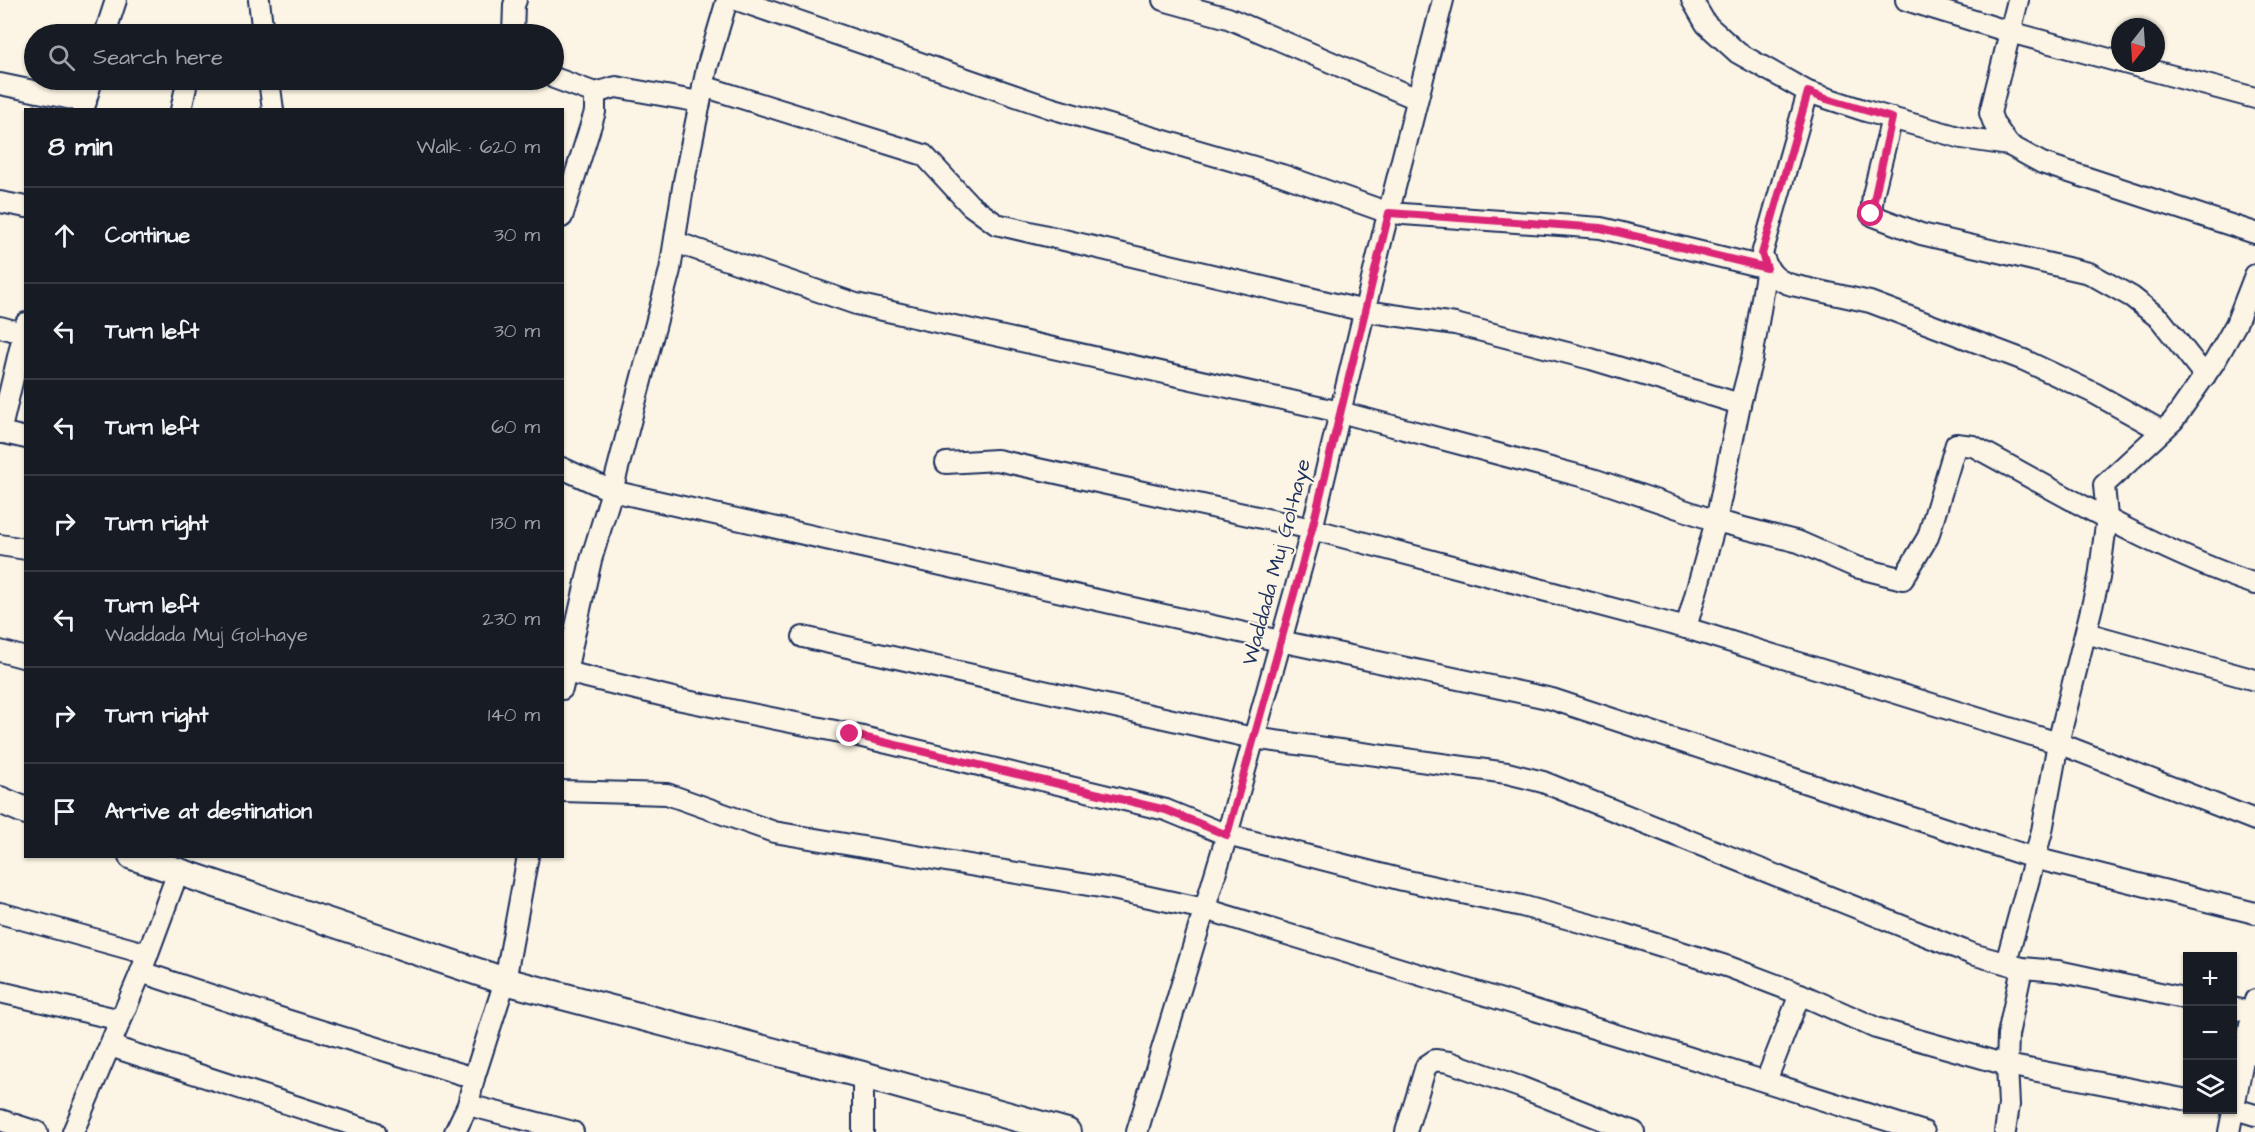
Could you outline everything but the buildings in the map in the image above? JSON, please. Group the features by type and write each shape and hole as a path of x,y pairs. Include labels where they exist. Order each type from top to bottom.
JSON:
{"main road":[{"path":"0,800 24,810"},
{"path":"147,859 178,872 505,981 863,1075 1067,1132"}],"street":[{"path":"108,24 116,0"},
{"path":"259,0 262,24"},
{"path":"513,24 516,0"},
{"path":"727,0 702,94 684,181 670,270 612,491 591,560 564,680 677,699 850,734 1166,810 1227,835 1403,880 1522,906 1718,964 1800,994 1876,1028 2007,1065 2183,1099"},
{"path":"737,0 1051,108 1282,175 1389,213 1601,228 1767,268"},
{"path":"1163,0 1227,18 1417,99"},
{"name":"Waddada Muj Gol-haye","path":"1137,1132 1227,835 1312,529 1443,0"},
{"path":"1692,0 1706,24 1738,53 1808,92 1962,138 2009,145 2042,163 2255,232"},
{"path":"1906,0 2010,32 2111,59"},
{"path":"2009,145 1994,124 1990,112 2018,0"},
{"path":"2159,72 2255,98"},
{"path":"564,82 595,93 616,87 702,94 924,155 970,205 996,224 1365,311 1455,324 1591,359 1740,404"},
{"path":"0,84 84,106 89,90"},
{"path":"181,108 185,90"},
{"path":"270,90 273,108"},
{"path":"1808,92 1762,254 1767,268 1780,282 1870,302 2024,360 2094,393 2162,431"},
{"path":"564,211 595,112 595,93"},
{"path":"1892,118 1871,214 1921,234 2089,273 2133,297 2160,319 2205,376"},
{"path":"0,202 24,207"},
{"path":"675,242 856,304 1340,412 1596,480 1716,520 1799,542 1856,567 1903,579 1928,537 1956,444 1973,446 2107,518 2215,571 2255,584"},
{"path":"1686,628 1716,520 1740,404 1752,359 1767,268"},
{"path":"2005,1132 2009,1105 2008,1035 2014,965 2058,743 2099,578 2107,518 2104,485 2174,421 2205,376 2236,324 2255,275"},
{"path":"0,327 24,330"},
{"path":"24,334 0,432 24,438"},
{"path":"946,463 997,460 1312,529 1686,628 2058,743 2255,820"},
{"path":"564,469 612,491 1280,641 1552,699 2034,858 2255,913"},
{"path":"0,545 24,549"},
{"path":"2085,633 2255,680"},
{"path":"803,638 1253,738 1507,773 1543,782 1972,954 2014,965 2058,971 2183,998"},
{"path":"0,651 24,657"},
{"path":"564,791 668,794 774,832 1112,889 1205,909 1766,1081 1924,1132"},
{"path":"455,1132 468,1105 474,1078 505,981 528,858"},
{"path":"73,1132 145,963 178,872"},
{"path":"0,913 145,963 285,1020 474,1078"},
{"path":"0,992 121,1020"},
{"path":"1766,1081 1800,994"},
{"path":"2237,1081 2248,1008"},
{"path":"110,1046 375,1132"},
{"path":"1406,1132 1426,1066 1436,1060 1449,1062 1520,1087 1634,1132"},
{"path":"863,1075 863,1132"},
{"path":"468,1105 573,1132"},
{"path":"2237,1109 2255,1115"},
{"path":"2229,1132 2232,1114"},
{"path":"0,1120 37,1132"}],"route":[{"path":"850,734 1166,810 1227,835 1312,529 1389,213 1601,228 1767,268 1762,254 1808,92 1892,118 1871,214"}]}
